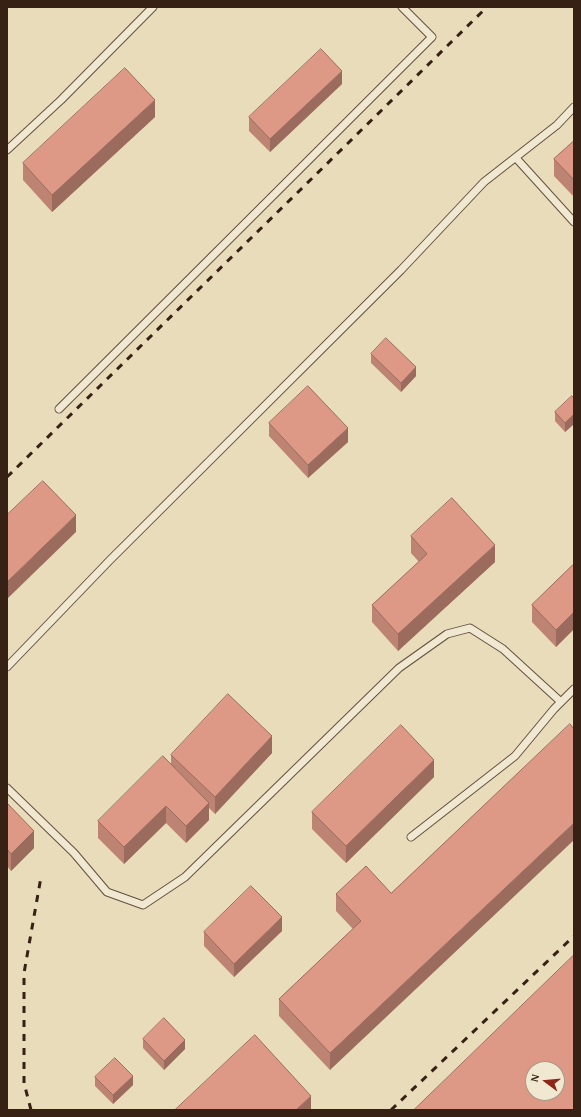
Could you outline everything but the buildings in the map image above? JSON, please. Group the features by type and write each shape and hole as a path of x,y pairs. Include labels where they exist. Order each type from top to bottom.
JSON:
{"lane":[{"path":"7,150 61,100 153,7"},
{"path":"59,409 432,37 402,7"},
{"path":"7,667 116,555 401,270 484,182 557,125 574,107"},
{"path":"516,158 574,222"},
{"path":"7,788 74,852 107,892 143,905 185,877 399,668 447,634 470,628 503,648 561,702"},
{"path":"411,836 515,756 574,689"}],"railway":[{"path":"7,477 487,7"},
{"path":"31,1110 24,1083 24,973 41,877"},
{"path":"391,1110 574,936"}]}
